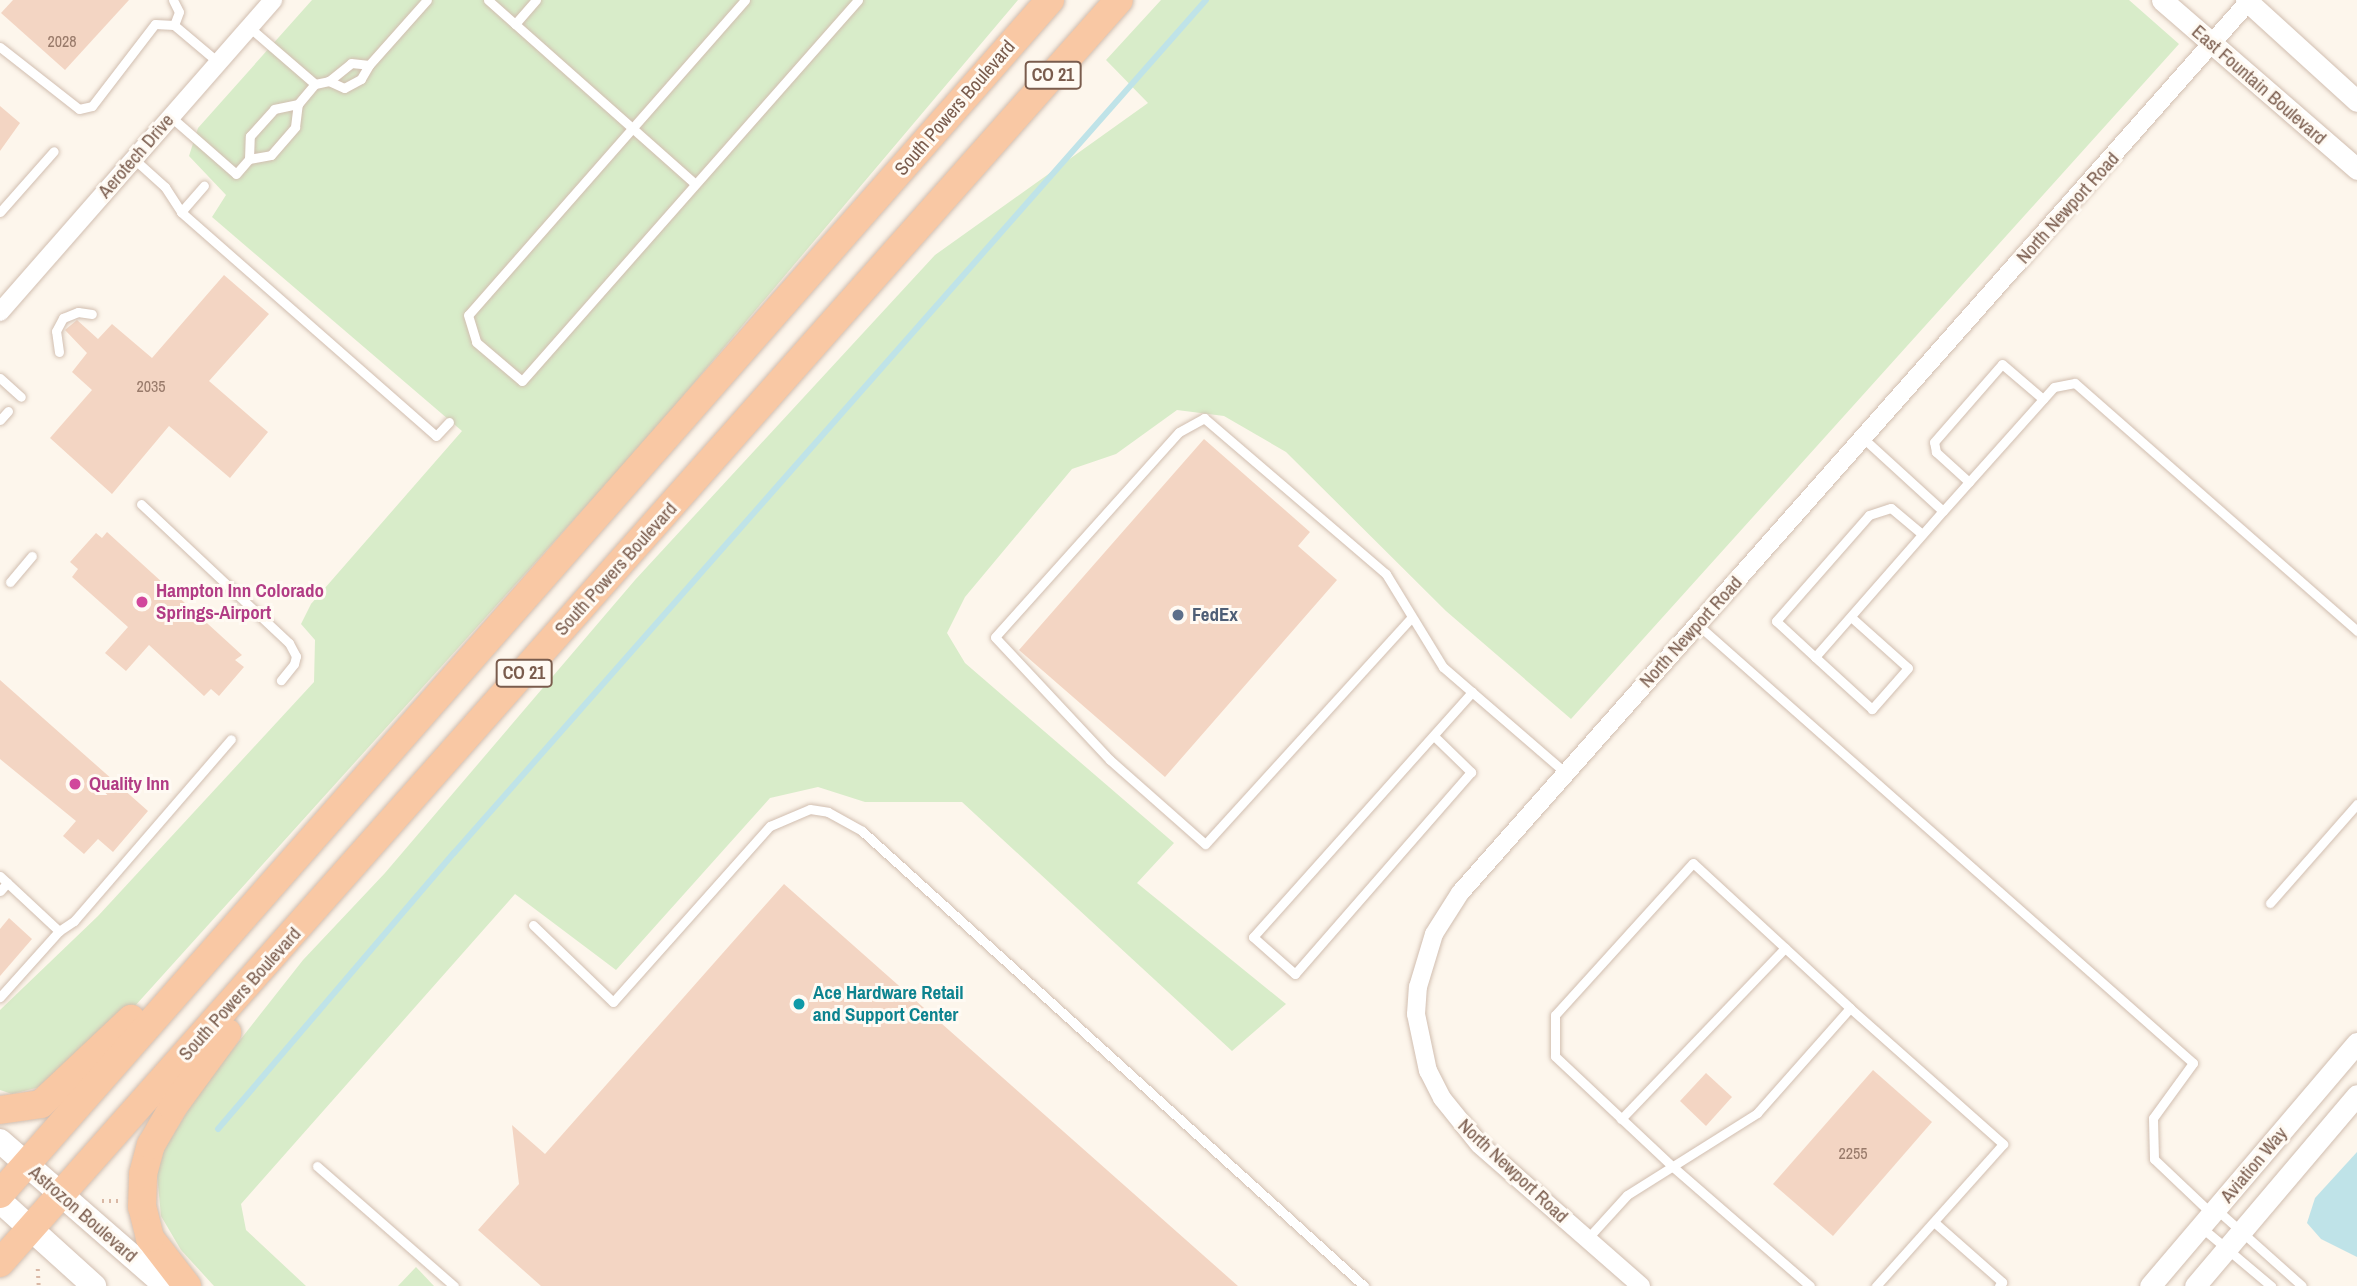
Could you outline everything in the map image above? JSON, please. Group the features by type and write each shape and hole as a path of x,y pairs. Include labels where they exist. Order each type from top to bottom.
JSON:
{"highway":[{"name":"South Powers Boulevard","path":"0,1194 1050,0"},
{"name":"South Powers Boulevard","path":"0,1264 1119,0"},
{"path":"0,1111 41,1104 61,1090 197,952 457,673"},
{"path":"187,1286 150,1238 142,1207 151,1145 199,1070 372,845"}],"main road":[{"name":"Astrozon Boulevard","path":"0,1142 166,1286"},
{"path":"0,1200 94,1286"}],"street":[{"name":"Aerotech Drive","path":"0,312 273,0"},
{"name":"East Fountain Boulevard","path":"2162,0 2357,169"},
{"name":"North Newport Road","path":"1641,1286 1458,1122 1428,1071 1416,1014 1424,960 1446,912 1566,773 2213,44 2248,1"},
{"path":"2248,1 2357,100"},
{"name":"Aviation Way","path":"2150,1286 2357,1043"},
{"name":"Aviation Way","path":"2195,1286 2357,1095"}],"lane":[{"path":"173,0 179,12 174,25"},
{"path":"329,81 344,88 361,79 369,65 427,0"},
{"path":"488,0 695,184"},
{"path":"515,24 536,0"},
{"path":"745,0 468,315 476,342 522,381 858,0"},
{"path":"0,47 79,108 92,106 155,24 174,25 218,62"},
{"path":"249,27 315,84"},
{"path":"249,159 271,155 295,127 298,104 315,84 329,81 351,62 369,65"},
{"path":"171,117 236,174 249,159 250,136 274,109 298,104"},
{"path":"0,212 54,151"},
{"path":"134,159 165,187 181,212 436,436 449,422"},
{"path":"181,212 204,186"},
{"path":"59,352 56,331 63,318 78,312 92,314"},
{"path":"1969,482 1936,452 1934,442 2002,364 2043,399"},
{"path":"0,379 21,397"},
{"path":"1815,657 2054,387 2075,383 2357,631"},
{"path":"0,420 8,411"},
{"path":"1410,619 1206,844 1110,760 995,637 1179,432 1204,418 1386,574 1410,619 1443,667 1566,773"},
{"path":"1863,438 1943,511"},
{"path":"141,504 289,643 296,656 294,664 281,680"},
{"path":"1851,617 1908,668 1872,709 1776,621 1869,515 1891,508 1922,534"},
{"path":"10,582 32,556"},
{"path":"1698,625 2193,1063 2153,1118 2154,1159 2210,1216 2227,1248 2271,1286"},
{"path":"1434,736 1471,772 1295,974 1253,937 1472,692"},
{"path":"0,997 59,931 74,921 230,739"},
{"path":"2270,903 2357,804"},
{"path":"533,925 613,1002 769,826 810,809 828,812 862,831 1364,1286"},
{"path":"1810,1286 1673,1167 1555,1056 1555,1016 1693,863 2003,1144 1876,1286"},
{"path":"0,891 4,880 59,931"},
{"path":"1622,1119 1785,948"},
{"path":"1587,1239 1627,1195 1757,1113 1850,1008"},
{"path":"317,1166 454,1286"},
{"path":"2210,1216 2242,1231 2302,1286"},
{"path":"1934,1222 2003,1282 1999,1286"}],"path":[{"path":"100,1202 132,1201"},
{"path":"38,1269 38,1286"}],"green space":[{"path":"312,0 1018,0 645,441 125,1017 56,1083 12,1094 0,1090 0,1010 98,916 314,682 315,640 301,624 311,604 462,431 212,217 226,195 189,156 198,128"},
{"path":"1161,0 2129,0 2179,44 1571,719 1446,611 1286,452 1224,416 1177,410 1116,454 1072,469 965,597 947,633 965,663 1174,843 1137,883 1286,1004 1232,1051 962,802 865,802 818,787 770,798 616,970 515,894 241,1204 246,1230 306,1286 214,1286 181,1250 161,1216 157,1174 164,1150 199,1092 303,960 385,873 635,580 935,255 1148,103 1106,60"},
{"path":"416,1267 434,1286 398,1286"}],"water":[{"path":"2357,1152 2357,1257 2321,1239 2307,1223 2315,1198"}],"building":[{"path":"13,0 129,0 65,70 1,13"},
{"path":"0,106 20,123 0,151"},
{"path":"224,275 269,314 209,381 268,432 230,478 169,426 112,494 50,438 92,390 72,372 87,353 65,330 77,320 98,339 112,324 152,358"},
{"name":"FedEx","path":"1204,439 1310,532 1298,546 1337,580 1165,777 1019,650"},
{"name":"Hampton Inn Colorado Springs-Airport","path":"107,532 242,655 235,660 244,667 219,696 211,689 204,696 149,645 126,671 105,653 128,627 72,577 78,569 70,562 96,533 102,538"},
{"name":"Quality Inn","path":"0,680 148,811 113,852 98,839 84,854 63,836 76,821 0,759"},
{"name":"Ace Hardware Retail and Support Center","path":"784,884 1238,1286 541,1286 478,1230 519,1184 512,1125 545,1154"},
{"path":"9,918 32,939 0,976 0,929"},
{"path":"1873,1070 1932,1122 1833,1236 1773,1184"},
{"path":"1706,1073 1732,1097 1706,1126 1680,1101"}],"waterway":[{"path":"218,1129 454,853 1206,0"}],"place":[{"name":"Hampton Inn Colorado Springs-Airport","path":"142,602"},
{"name":"FedEx","path":"1178,615"},
{"name":"Quality Inn","path":"75,784"},
{"name":"Ace Hardware Retail and Support Center","path":"799,1004"}]}
